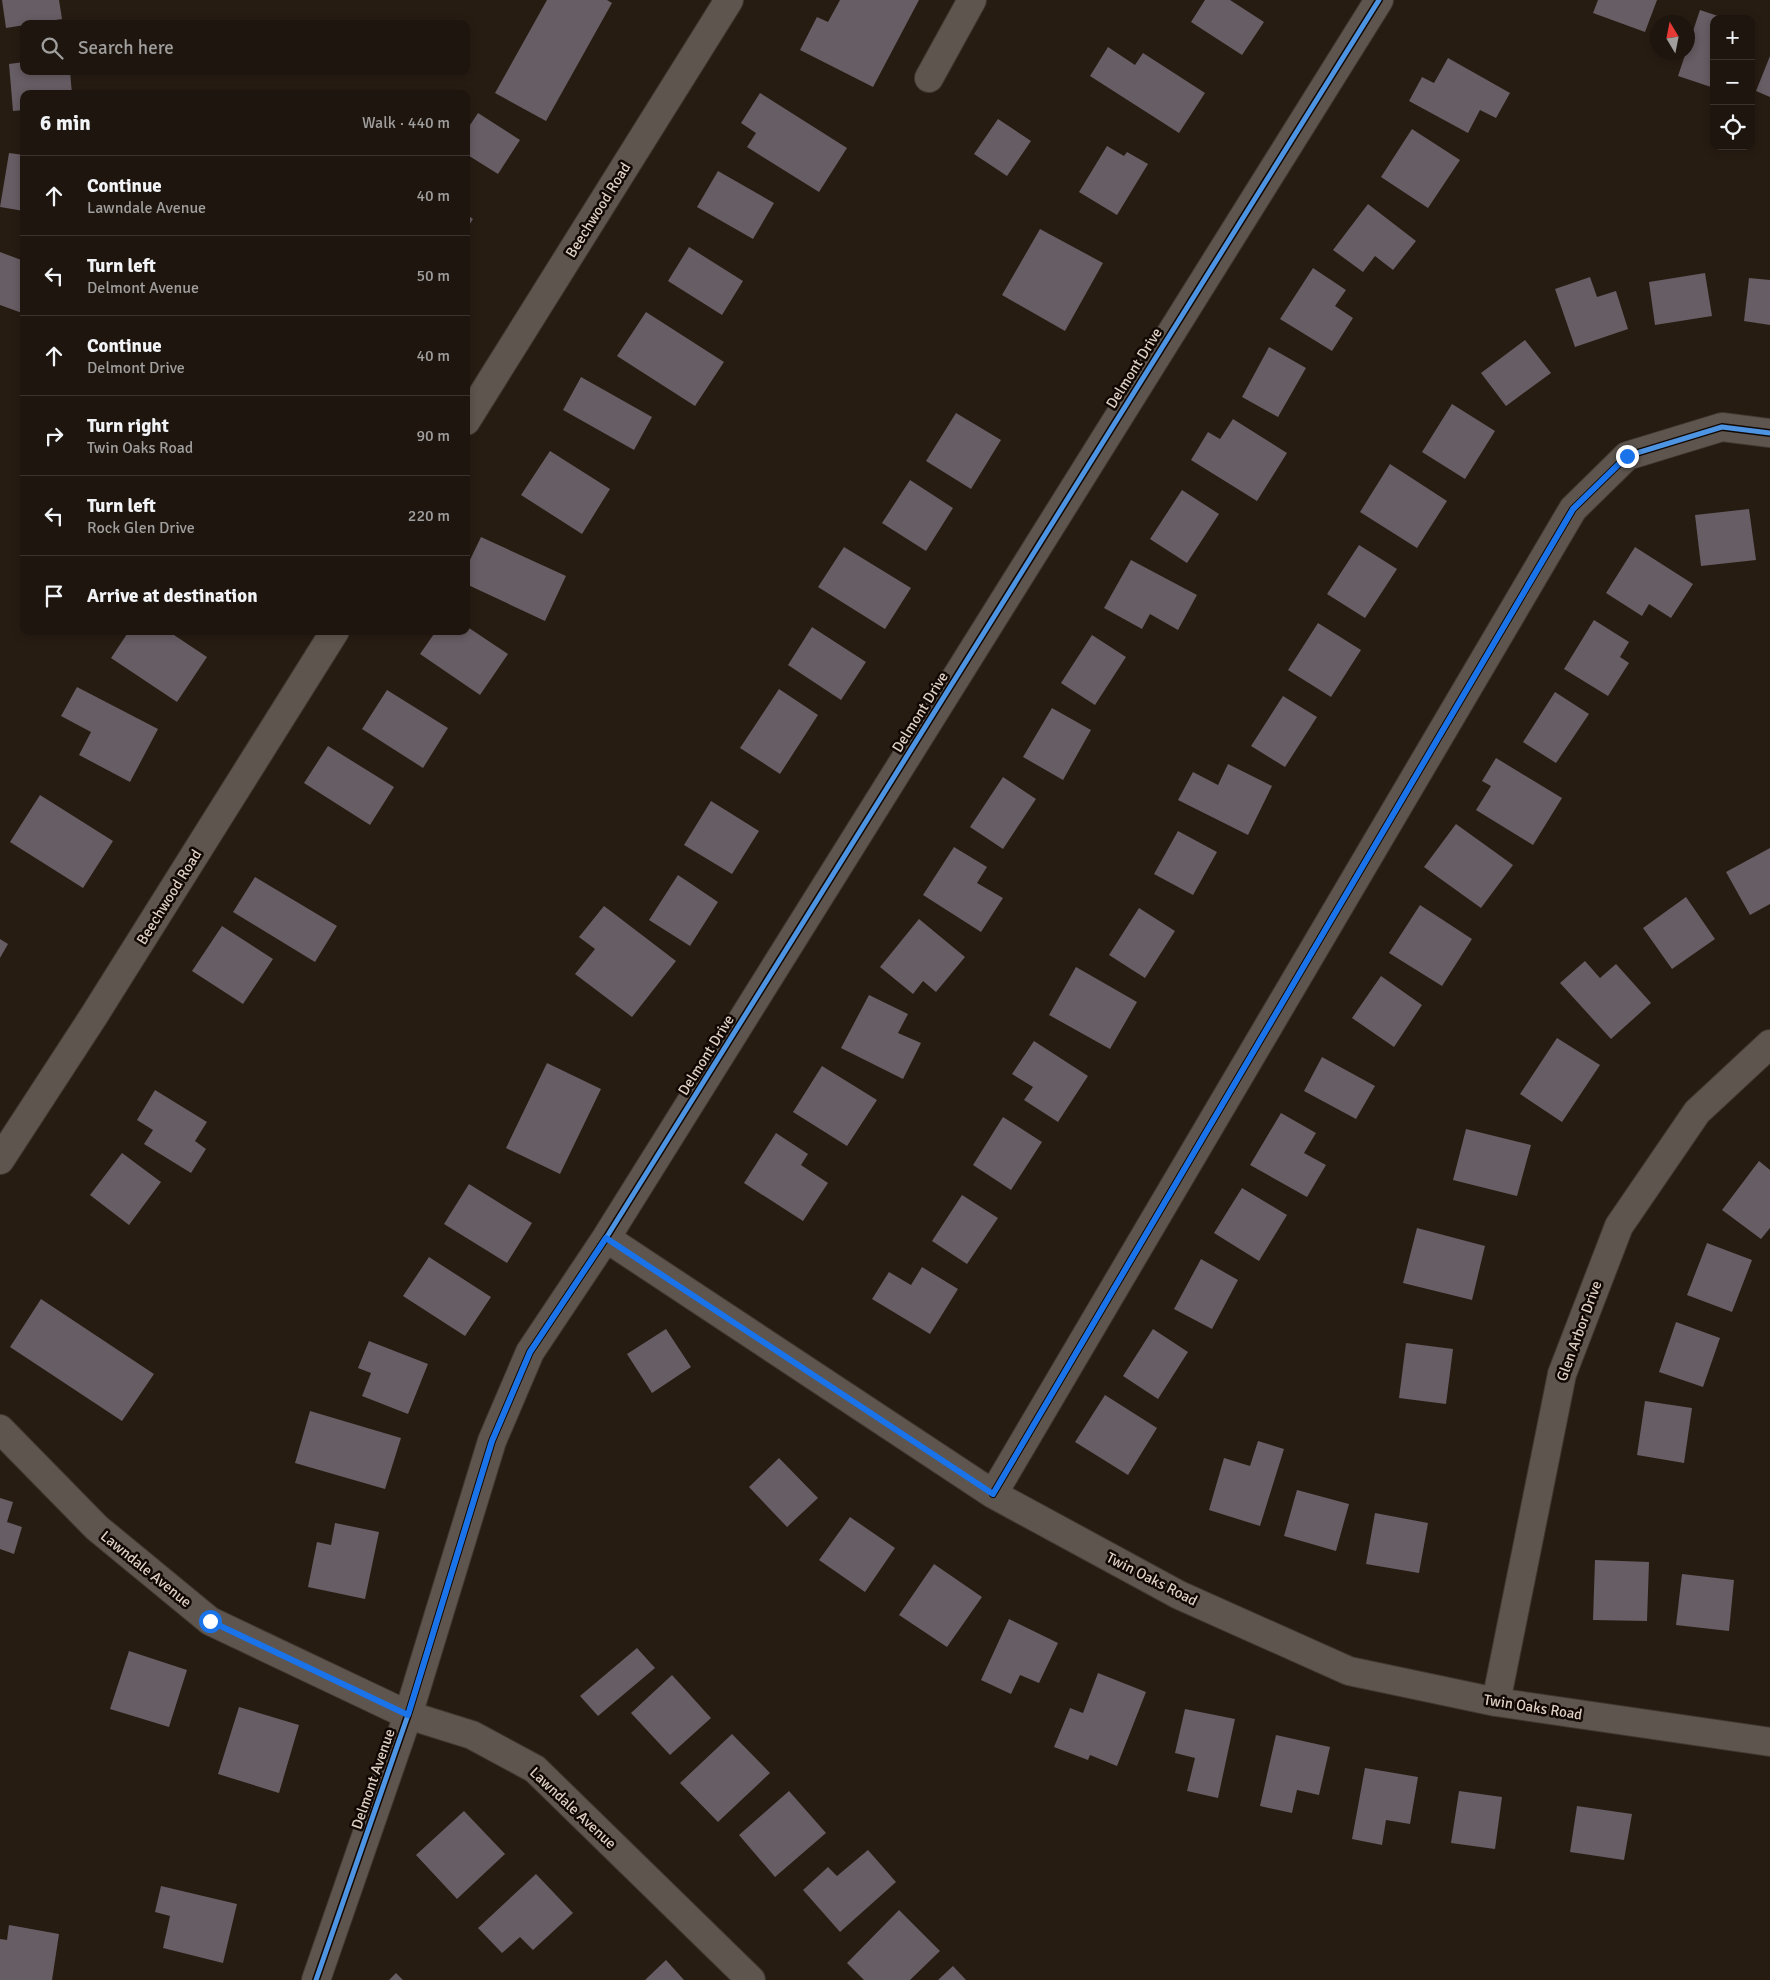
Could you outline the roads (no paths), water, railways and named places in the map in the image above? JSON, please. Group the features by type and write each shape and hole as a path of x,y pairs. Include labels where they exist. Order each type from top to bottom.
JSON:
{"street":[{"name":"Beechwood Road","path":"470,415 729,0"},
{"path":"929,78 972,0"},
{"name":"Delmont Drive","path":"492,1441 530,1352 606,1238 1379,0"},
{"path":"993,1494 1573,509 1627,456 1722,427 1770,433"},
{"name":"Beechwood Road","path":"0,1160 95,1014 332,635"},
{"name":"Glen Arbor Drive","path":"1496,1702 1562,1374 1619,1226 1697,1112 1770,1044"},
{"name":"Twin Oaks Road","path":"606,1238 993,1494 1180,1595 1349,1671 1496,1702 1770,1742"},
{"name":"Lawndale Avenue","path":"0,1429 97,1528 210,1621 408,1715 472,1735 535,1769 751,1980"},
{"name":"Delmont Avenue","path":"316,1980 408,1715 492,1441"}]}
